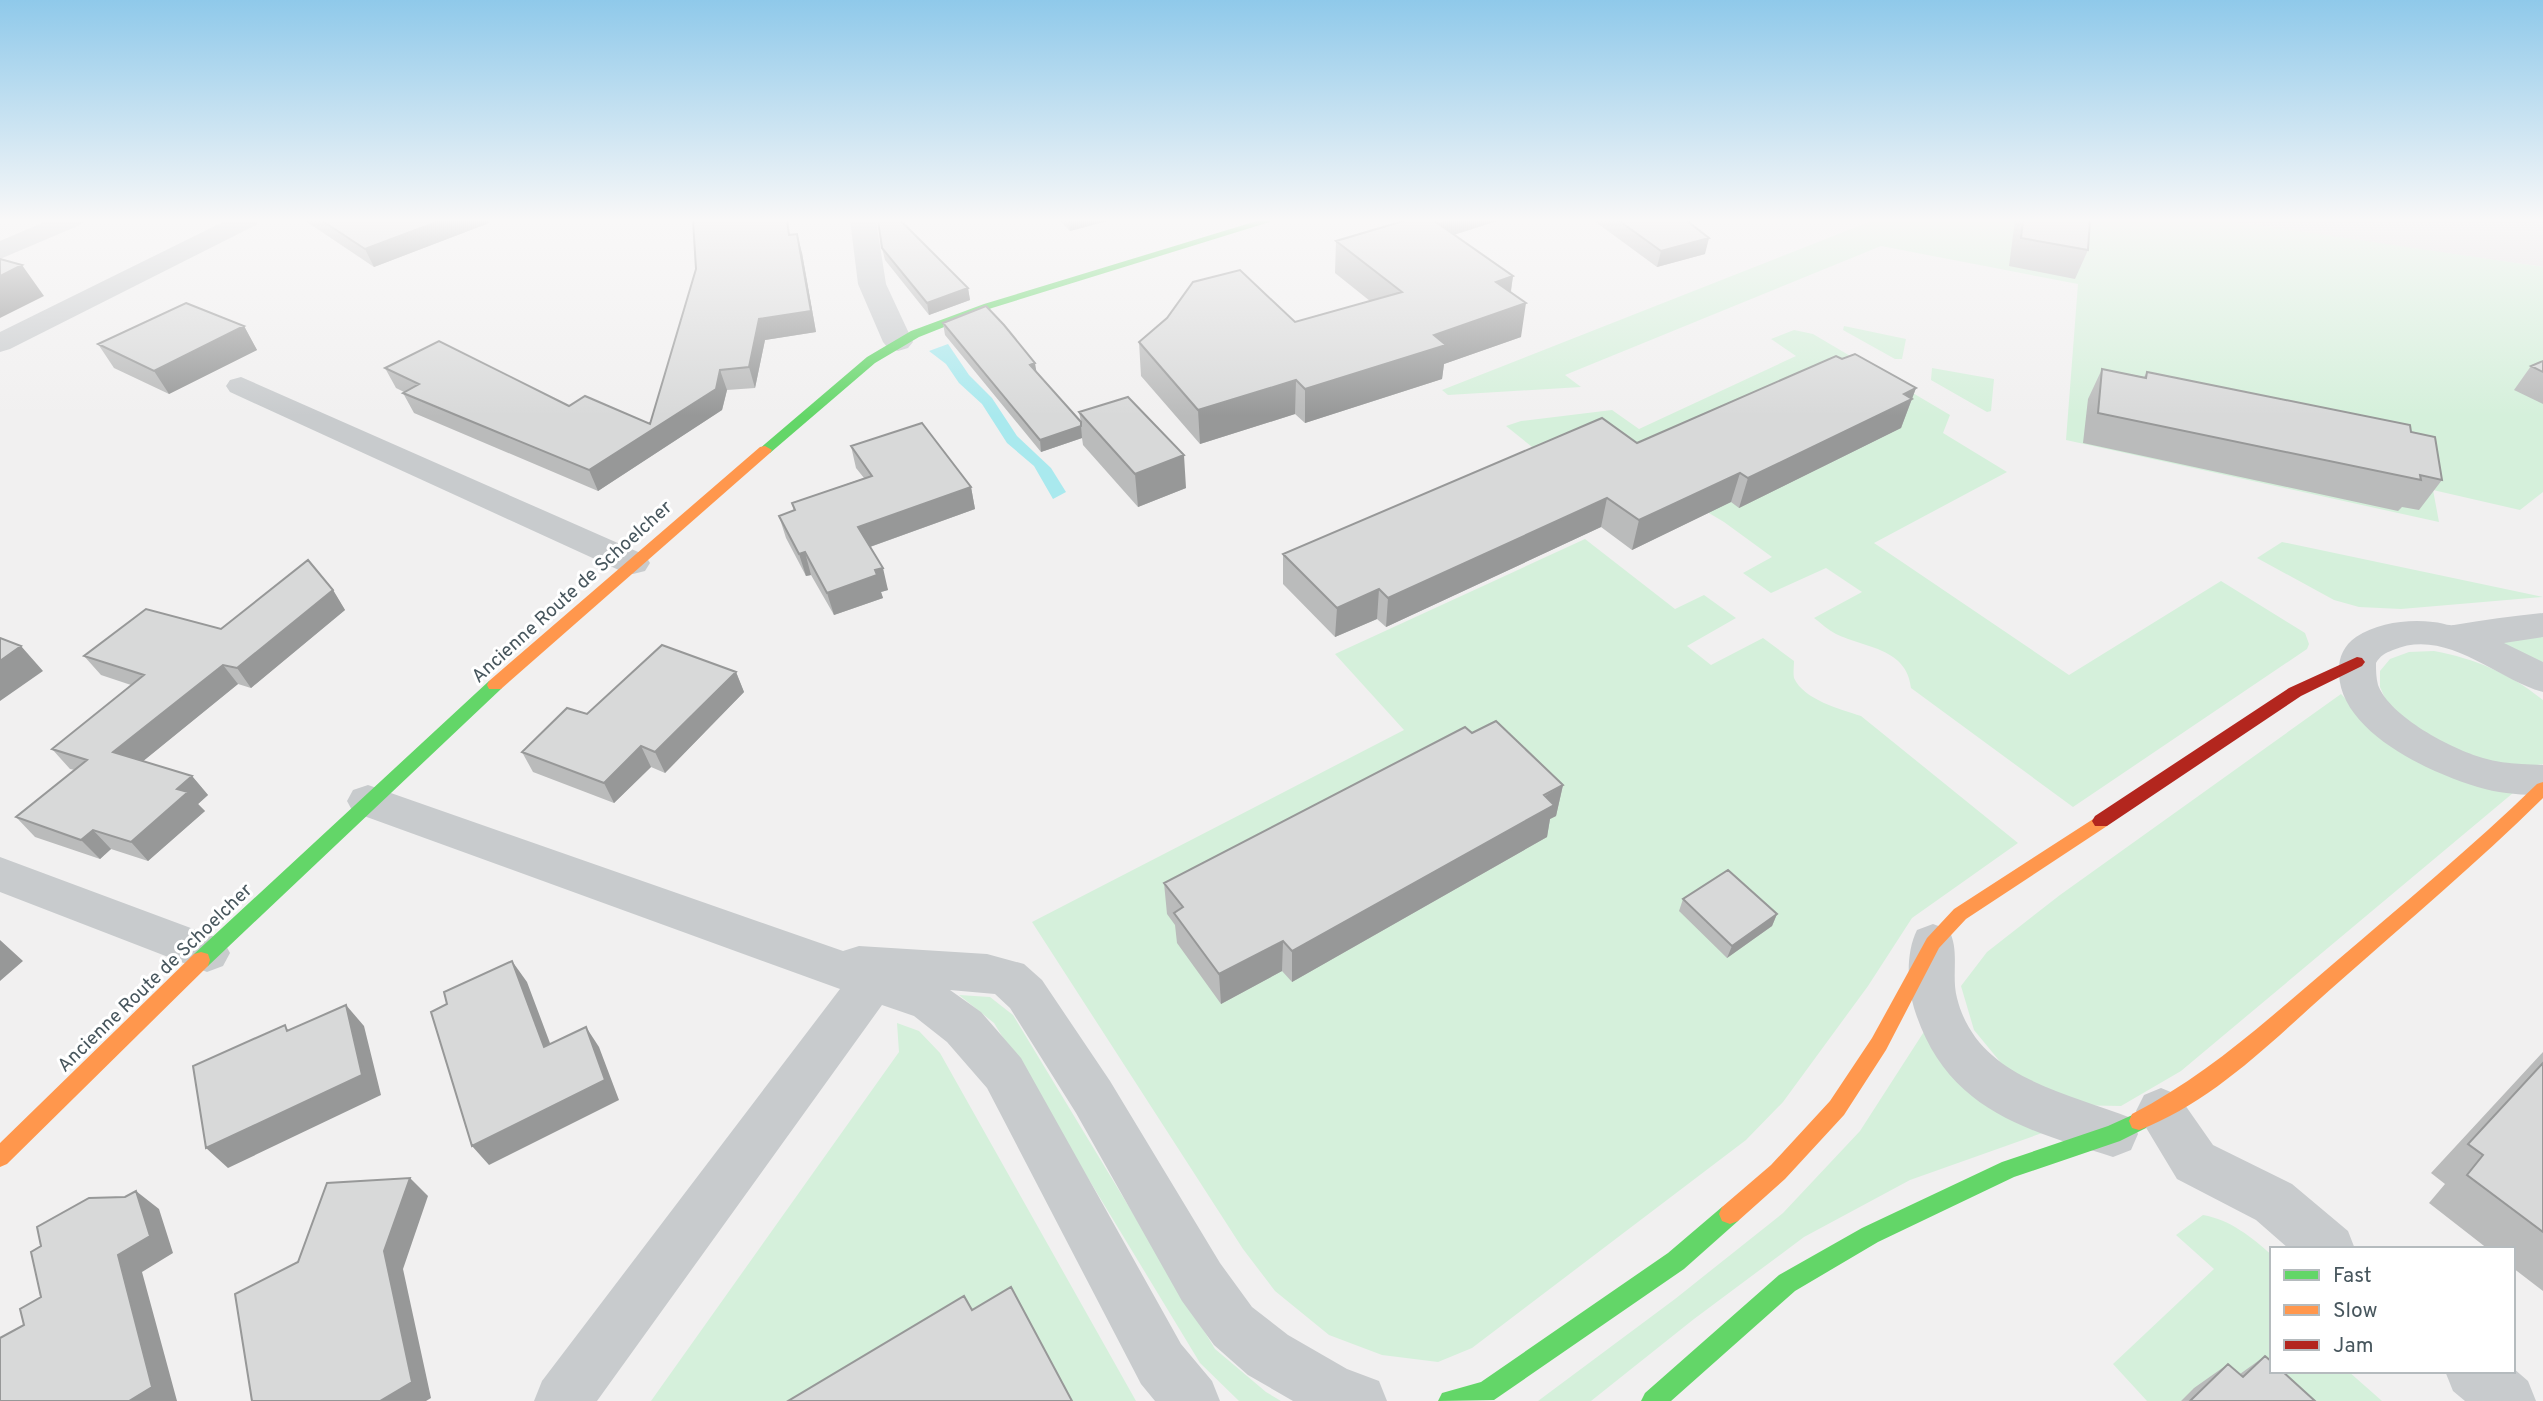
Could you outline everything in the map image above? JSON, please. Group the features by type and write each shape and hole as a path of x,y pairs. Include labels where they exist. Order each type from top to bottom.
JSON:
{"street":[{"path":"0,343 116,285"},
{"path":"873,285 898,342"},
{"name":"Ancienne Route de Schoelcher","path":"0,1157 207,953 368,800 633,563 871,360 898,342 933,326 1057,285"},
{"path":"241,386 633,563"},
{"path":"2543,625 2490,634 2447,637 2409,634 2382,638 2364,649 2357,662 2358,683 2372,708 2398,733 2434,755 2475,772 2515,780 2543,780"},
{"path":"2447,637 2482,647 2516,662 2543,679"},
{"path":"1450,1401 1486,1392 1676,1261 1778,1171 1838,1108 1879,1044 1933,943 1959,914 2295,692 2357,662"},
{"path":"1653,1401 1787,1283 1870,1235 2008,1169 2113,1134 2161,1111 2236,1059 2498,833 2543,788"},
{"path":"368,800 822,964 876,974 987,973 1008,978 1026,994 1093,1097 1201,1282 1233,1326 1268,1355 1337,1395 1359,1401"},
{"path":"0,874 207,953"},
{"path":"1933,943 1934,996 1945,1031 1970,1065 2006,1094 2041,1111 2113,1134"},
{"path":"562,1401 876,974"},
{"path":"876,974 930,1002 964,1027 1004,1073 1161,1363 1192,1401"},
{"path":"2161,1111 2195,1162 2274,1202 2327,1247"},
{"path":"2475,1373 2508,1401"}],"green space":[{"path":"1708,285 1785,285 1565,375 1581,387 1448,395 1442,390"},
{"path":"2078,285 2543,285 2543,492 2520,510 2433,490 2439,522 2066,440"},
{"path":"1844,326 1906,339 1902,359 1895,359 1843,330"},
{"path":"1794,330 1813,334 1950,415 1943,433 2007,472 1874,543 2069,675 2221,581 2305,633 2309,644 2307,649 2073,807 1911,688 1908,675 1893,657 1836,634 1814,618 1862,592 1826,568 1771,593 1743,573 1772,557 1724,522 1630,466 1547,459 1506,426 1521,421 1612,410 1639,429 1796,356 1771,339"},
{"path":"1932,368 1994,379 1991,411 1987,412 1931,380"},
{"path":"1585,539 1675,609 1704,595 1736,618 1687,646 1711,665 1763,638 1794,661 1794,678 1806,692 1823,703 1861,716 2018,843 1912,918 1868,986 1783,1102 1746,1140 1472,1348 1438,1362 1382,1355 1329,1335 1275,1291 1243,1249 1032,922 1404,730 1335,654"},
{"path":"2282,542 2543,597 2401,609 2359,607 2334,600 2257,558"},
{"path":"2543,637 2543,666 2492,642"},
{"path":"2434,651 2491,668 2518,682 2543,700 2543,764 2518,768 2488,764 2429,740 2388,705 2380,687 2380,671 2390,659 2409,652"},
{"path":"2341,694 2372,726 2513,793 2181,1071 2121,1106 2066,1105 2011,1075 1974,1030 1961,986 1987,952 2060,895"},
{"path":"959,995 990,997 1013,1015 1215,1349 1266,1392 1281,1401 1239,1401 1200,1363 994,1023"},
{"path":"897,1023 919,1031 940,1053 1136,1401 651,1401 899,1052"},
{"path":"1927,1027 2045,1132 1910,1180 1804,1237 1694,1319 1591,1401 1538,1401 1675,1299 1783,1213 1860,1131"},
{"path":"2203,1215 2232,1225 2270,1253 2270,1373 2350,1373 2382,1401 2147,1401 2113,1364 2214,1269 2176,1235"}],"water":[{"path":"948,344 969,375 992,398 1017,436 1051,468 1066,492 1053,499 1034,466 1007,443 982,404 959,383 946,364 929,351"}],"building":[{"path":"691,285 806,285 811,311 759,319 749,367 720,370 716,389 589,470 403,393 419,384 385,368 439,341 569,406 585,396 650,424"},
{"path":"913,285 965,285 968,288 927,303"},
{"path":"1191,285 1256,285 1295,322 1402,292 1393,285 1501,285 1526,303 1434,335 1446,345 1305,389 1296,380 1198,410 1139,342 1167,318"},
{"path":"186,303 244,326 154,371 98,344"},
{"path":"986,306 1035,363 1030,365 1081,422 1081,426 1040,440 943,323"},
{"path":"1855,354 1916,388 1904,394 1912,399 1748,478 1740,473 1639,520 1607,498 1388,598 1379,589 1337,608 1283,554 1602,418 1637,443 1836,356 1842,359"},
{"path":"2543,361 2543,372 2531,366"},
{"path":"2102,369 2146,378 2147,372 2410,425 2411,432 2435,437 2442,480 2420,475 2421,480 2098,413"},
{"path":"1128,397 1184,455 1135,474 1079,412"},
{"path":"922,423 971,487 858,527 883,568 875,570 877,575 827,593 805,552 799,554 779,516 795,510 792,503 872,476 851,446"},
{"path":"308,560 333,590 237,668 223,665 113,752 192,776 177,789 188,792 131,842 93,830 81,840 16,817 87,760 52,749 144,675 84,656 146,609 221,629"},
{"path":"0,638 21,646 0,661"},
{"path":"662,645 736,672 655,752 641,746 604,783 522,752 567,708 587,714"},
{"path":"1496,721 1563,785 1544,795 1554,805 1292,951 1283,941 1219,974 1174,913 1183,907 1164,883 1465,727 1472,733"},
{"path":"1728,870 1777,914 1732,946 1683,899"},
{"path":"512,961 544,1047 586,1027 605,1080 472,1146 431,1012 447,1004 444,992"},
{"path":"346,1005 362,1075 206,1148 193,1066 285,1025 287,1031"},
{"path":"2543,1063 2543,1232 2467,1175 2483,1155 2468,1144"},
{"path":"410,1178 384,1251 412,1382 380,1401 252,1401 235,1294 298,1262 327,1183"},
{"path":"136,1191 150,1236 118,1255 152,1387 129,1401 0,1401 0,1338 24,1325 20,1309 41,1297 31,1252 41,1246 37,1227 89,1198 125,1197"},
{"path":"1011,1287 1072,1401 788,1401 964,1296 972,1310"},
{"path":"2265,1356 2270,1360 2270,1373 2284,1373 2315,1401 2190,1401 2228,1364 2243,1377"}],"traffic: fast":[{"path":"765,450 871,360 915,334 988,306 1056,285"},
{"path":"201,960 495,685"},
{"path":"1653,1401 1787,1283 1870,1235 2009,1169 2113,1134 2139,1121"},
{"path":"1450,1401 1486,1392 1676,1261 1730,1214"}],"traffic: slow":[{"path":"495,685 765,450"},
{"path":"2139,1121 2193,1090 2243,1053 2442,882 2543,788"},
{"path":"1730,1214 1778,1172 1837,1108 1879,1044 1933,943 1960,914 2101,821"},
{"path":"0,1157 201,960"}],"traffic: jam":[{"path":"2101,821 2295,692 2357,662"}]}
